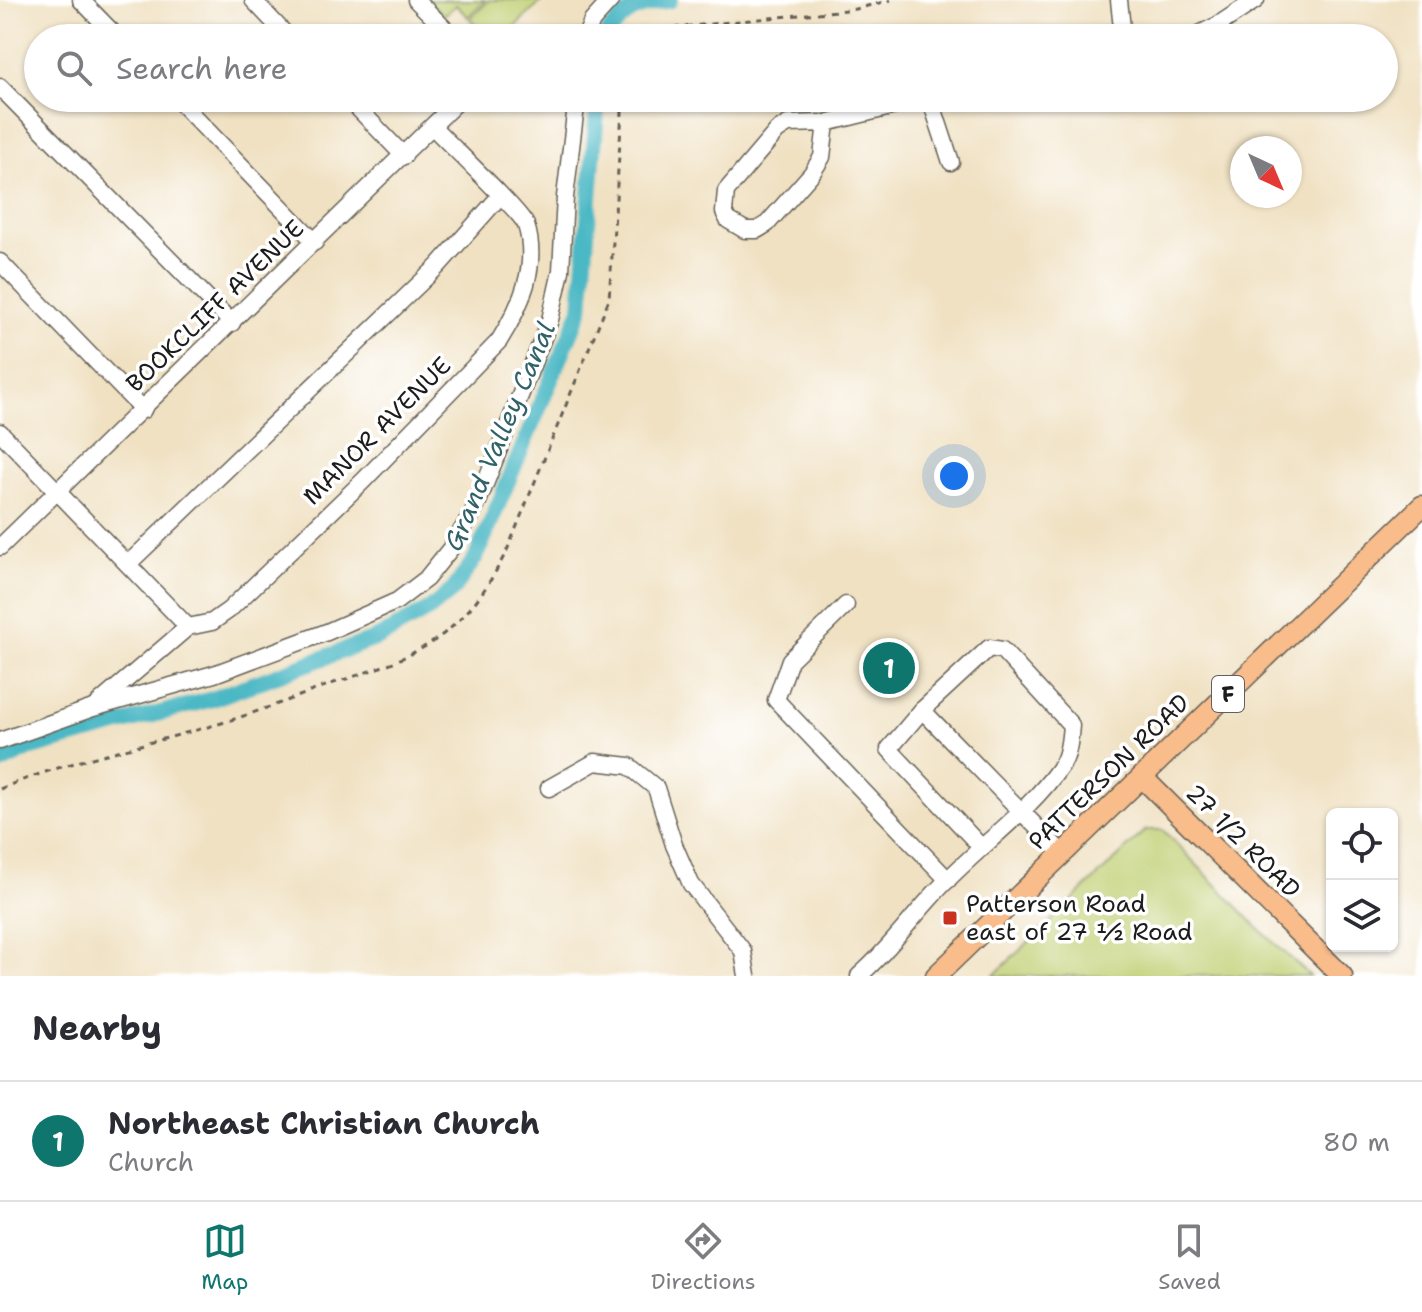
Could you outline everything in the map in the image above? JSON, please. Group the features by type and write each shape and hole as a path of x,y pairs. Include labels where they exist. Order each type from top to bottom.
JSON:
{"main road":[{"name":"PATTERSON ROAD","path":"936,976 1422,506"},
{"name":"27 1/2 ROAD","path":"1142,777 1342,976"}],"street":[{"path":"81,0 104,24"},
{"path":"253,0 276,24"},
{"path":"416,0 440,24"},
{"path":"591,24 611,0"},
{"path":"1119,0 1122,24"},
{"path":"1220,24 1256,0"},
{"path":"0,87 24,111"},
{"path":"25,112 232,323"},
{"path":"190,112 315,242"},
{"path":"362,112 404,156"},
{"name":"BOOKCLIFF AVENUE","path":"0,547 447,112"},
{"path":"0,741 93,708 214,674 341,626 397,601 426,579 451,548 476,507 556,301 575,112"},
{"path":"826,123 822,157 812,173 767,224 757,230 745,230 728,220 724,212 726,191 777,131 788,124 826,123 871,112"},
{"path":"933,112 951,162"},
{"path":"128,564 438,266 500,196 433,127"},
{"name":"MANOR AVENUE","path":"93,708 188,627 212,622 229,610 363,481 499,341 514,317 526,288 530,260 526,222 500,196"},
{"path":"0,262 143,410"},
{"path":"0,432 188,627"},
{"path":"846,605 790,660 776,700 948,880"},
{"path":"865,974 948,880 982,848 1020,812 1064,764 1071,725 1002,650 989,648 922,710 889,749 982,848"},
{"path":"922,710 1063,854"},
{"path":"549,788 595,762 629,766 656,788 674,845 691,884 743,951 747,976"}],"path":[{"path":"712,24 856,9 891,0"},
{"path":"0,789 109,752 223,722 379,667 436,639 479,598 494,578 508,548 609,299 622,112"}],"green space":[{"path":"428,0 485,0 468,17 456,5 446,14 441,13"},
{"path":"489,0 543,0 518,24 475,24 470,19"},
{"path":"1146,830 1163,830 1256,926 1310,976 993,976"}],"waterway":[{"name":"Grand Valley Canal","path":"616,24 632,11 670,0"},
{"name":"Grand Valley Canal","path":"0,763 28,749 212,699 380,637 430,609 453,590 476,557 581,309 597,112"}],"place":[{"name":"Northeast Christian Church","path":"889,668"},
{"name":"Patterson Road east of 27 ½ Road","path":"950,918"}]}
